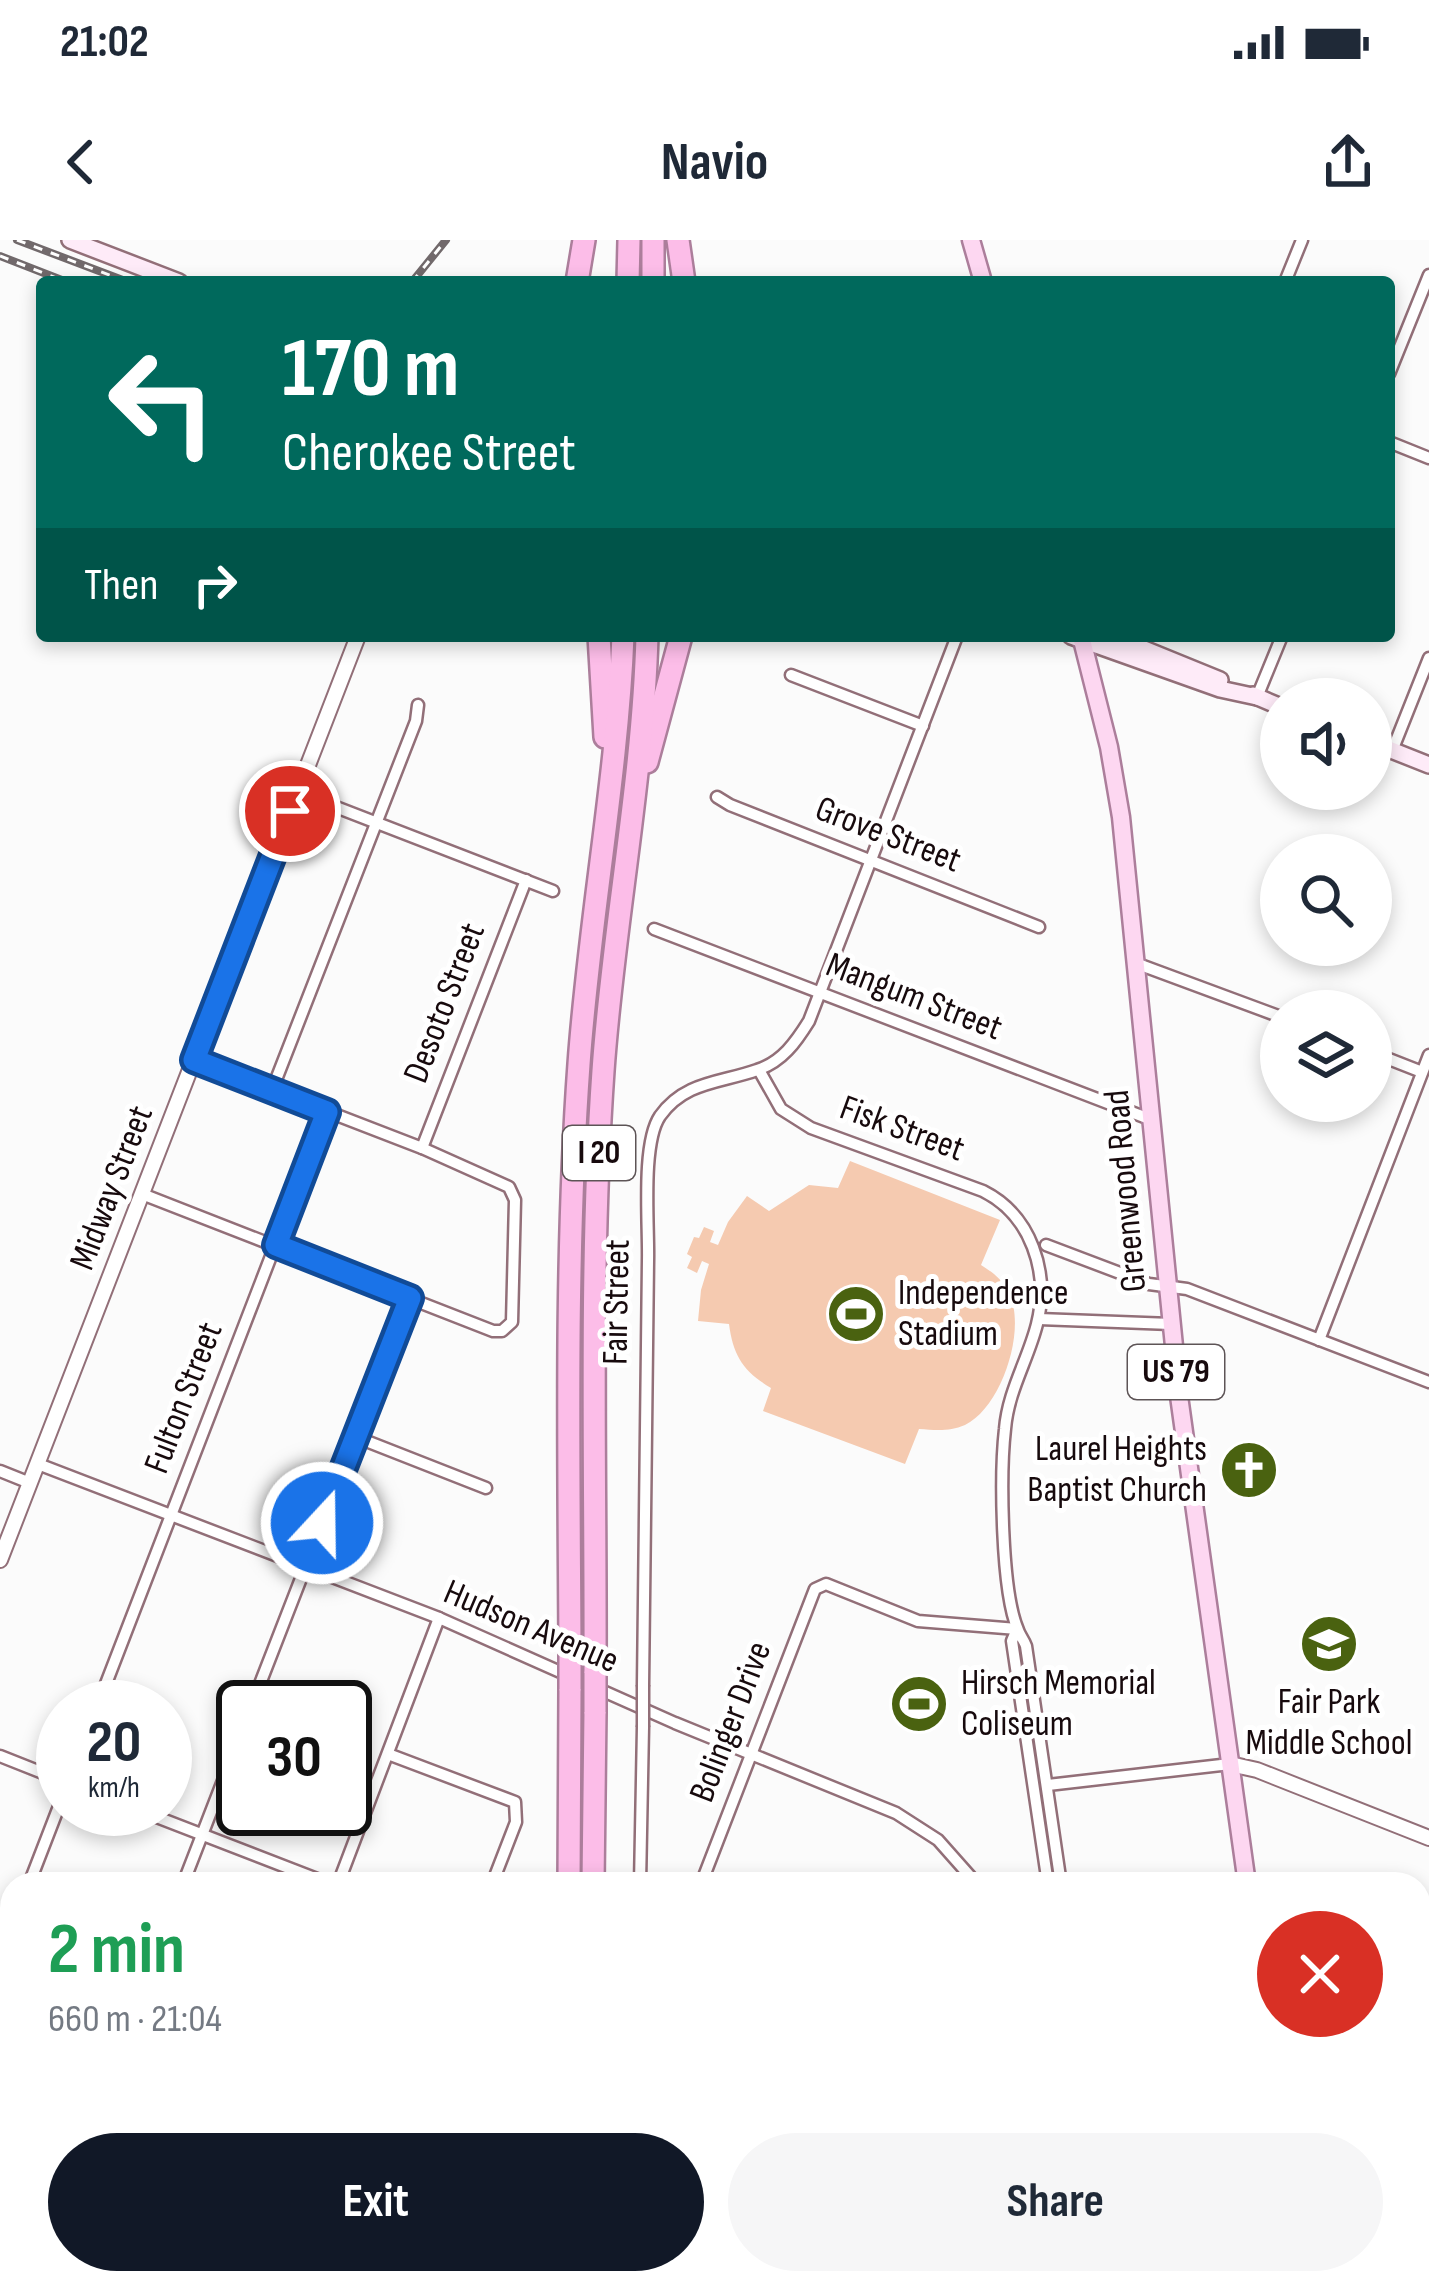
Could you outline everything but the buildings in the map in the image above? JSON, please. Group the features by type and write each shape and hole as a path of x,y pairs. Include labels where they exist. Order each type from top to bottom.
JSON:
{"highway":[{"path":"578,276 584,240"},
{"path":"628,240 628,276"},
{"path":"653,240 653,276"},
{"path":"678,240 683,276"},
{"path":"599,642 609,799"},
{"name":"I 20","path":"568,1872 574,1144 622,642"},
{"name":"I 20","path":"593,1872 600,1140 611,981 636,791 647,642"},
{"path":"636,791 652,750 679,642"}],"main road":[{"path":"70,240 163,276"},
{"path":"971,240 981,276"},
{"name":"Greenwood Road","path":"1079,642 1112,762 1138,964 1190,1487 1245,1872"},
{"path":"1092,642 1220,689 1257,697"},
{"path":"1126,642 1260,698"},
{"path":"1393,751 1429,765"}],"street":[{"path":"1288,276 1302,240"},
{"path":"1395,359 1429,275"},
{"path":"1395,444 1429,458"},
{"name":"Midway Street","path":"0,1560 356,642"},
{"name":"Fair Street","path":"643,1727 650,1148 659,1118 681,1094 759,1070 792,1048 821,993 955,642"},
{"path":"1257,697 1280,642"},
{"path":"1393,751 1429,658"},
{"path":"791,675 923,726"},
{"path":"272,1090 416,721 418,705"},
{"path":"298,792 553,891"},
{"name":"Grove Street","path":"717,796 1039,927"},
{"name":"Desoto Street","path":"422,1148 526,880"},
{"name":"Mangum Street","path":"654,929 1152,1120"},
{"path":"1138,964 1260,1009"},
{"path":"1319,1340 1429,1055"},
{"path":"142,1195 493,1331 509,1328 514,1316 514,1195 502,1181 194,1060"},
{"path":"1392,1060 1422,1072"},
{"name":"Fisk Street","path":"759,1070 781,1109 811,1128 983,1191 1011,1209 1030,1240 1040,1283 1039,1319"},
{"name":"Fulton Street","path":"107,1680 327,1112"},
{"path":"1046,1245 1168,1288 1187,1289 1429,1382"},
{"path":"262,1680 410,1298"},
{"path":"1059,1872 1026,1646 1017,1629 1003,1504 1004,1430 1012,1392 1039,1319 1172,1324"},
{"path":"356,1437 486,1488"},
{"name":"Hudson Avenue","path":"38,1464 439,1618 908,1820 949,1850 967,1872"},
{"path":"0,1471 30,1483"},
{"name":"Bolinger Drive","path":"706,1872 815,1589 821,1585 918,1621 1017,1629"},
{"path":"339,1872 439,1618"},
{"path":"1017,1629 1012,1641 1046,1872"},
{"name":"Bolinger Drive","path":"640,1872 643,1727"},
{"path":"388,1754 515,1802 516,1822 497,1872"},
{"path":"0,1756 36,1770"},
{"path":"1048,1785 1230,1764 1257,1769 1429,1838"},
{"path":"188,1872 216,1799"},
{"path":"192,1831 302,1872"},
{"path":"34,1872 48,1836"}],"shaded area":[{"name":"Independence Stadium","path":"850,1161 1000,1220 981,1265 1003,1283 1013,1306 1008,1365 978,1416 953,1429 919,1429 905,1464 763,1411 771,1388 741,1362 729,1324 698,1321 709,1264 702,1261 697,1273 687,1268 694,1237 699,1238 704,1227 714,1231 710,1242 718,1245 747,1196 769,1211 809,1185 838,1188"}],"railway":[{"path":"17,240 112,276"},
{"path":"417,276 446,240"},
{"path":"0,256 52,276"}],"place":[{"name":"Independence Stadium","path":"856,1314"},
{"name":"Laurel Heights Baptist Church","path":"1249,1470"},
{"name":"Fair Park Middle School","path":"1329,1644"},
{"name":"Hirsch Memorial Coliseum","path":"919,1704"}],"route":[{"path":"290,811 194,1060 327,1112 276,1245 410,1298 322,1523"}]}
